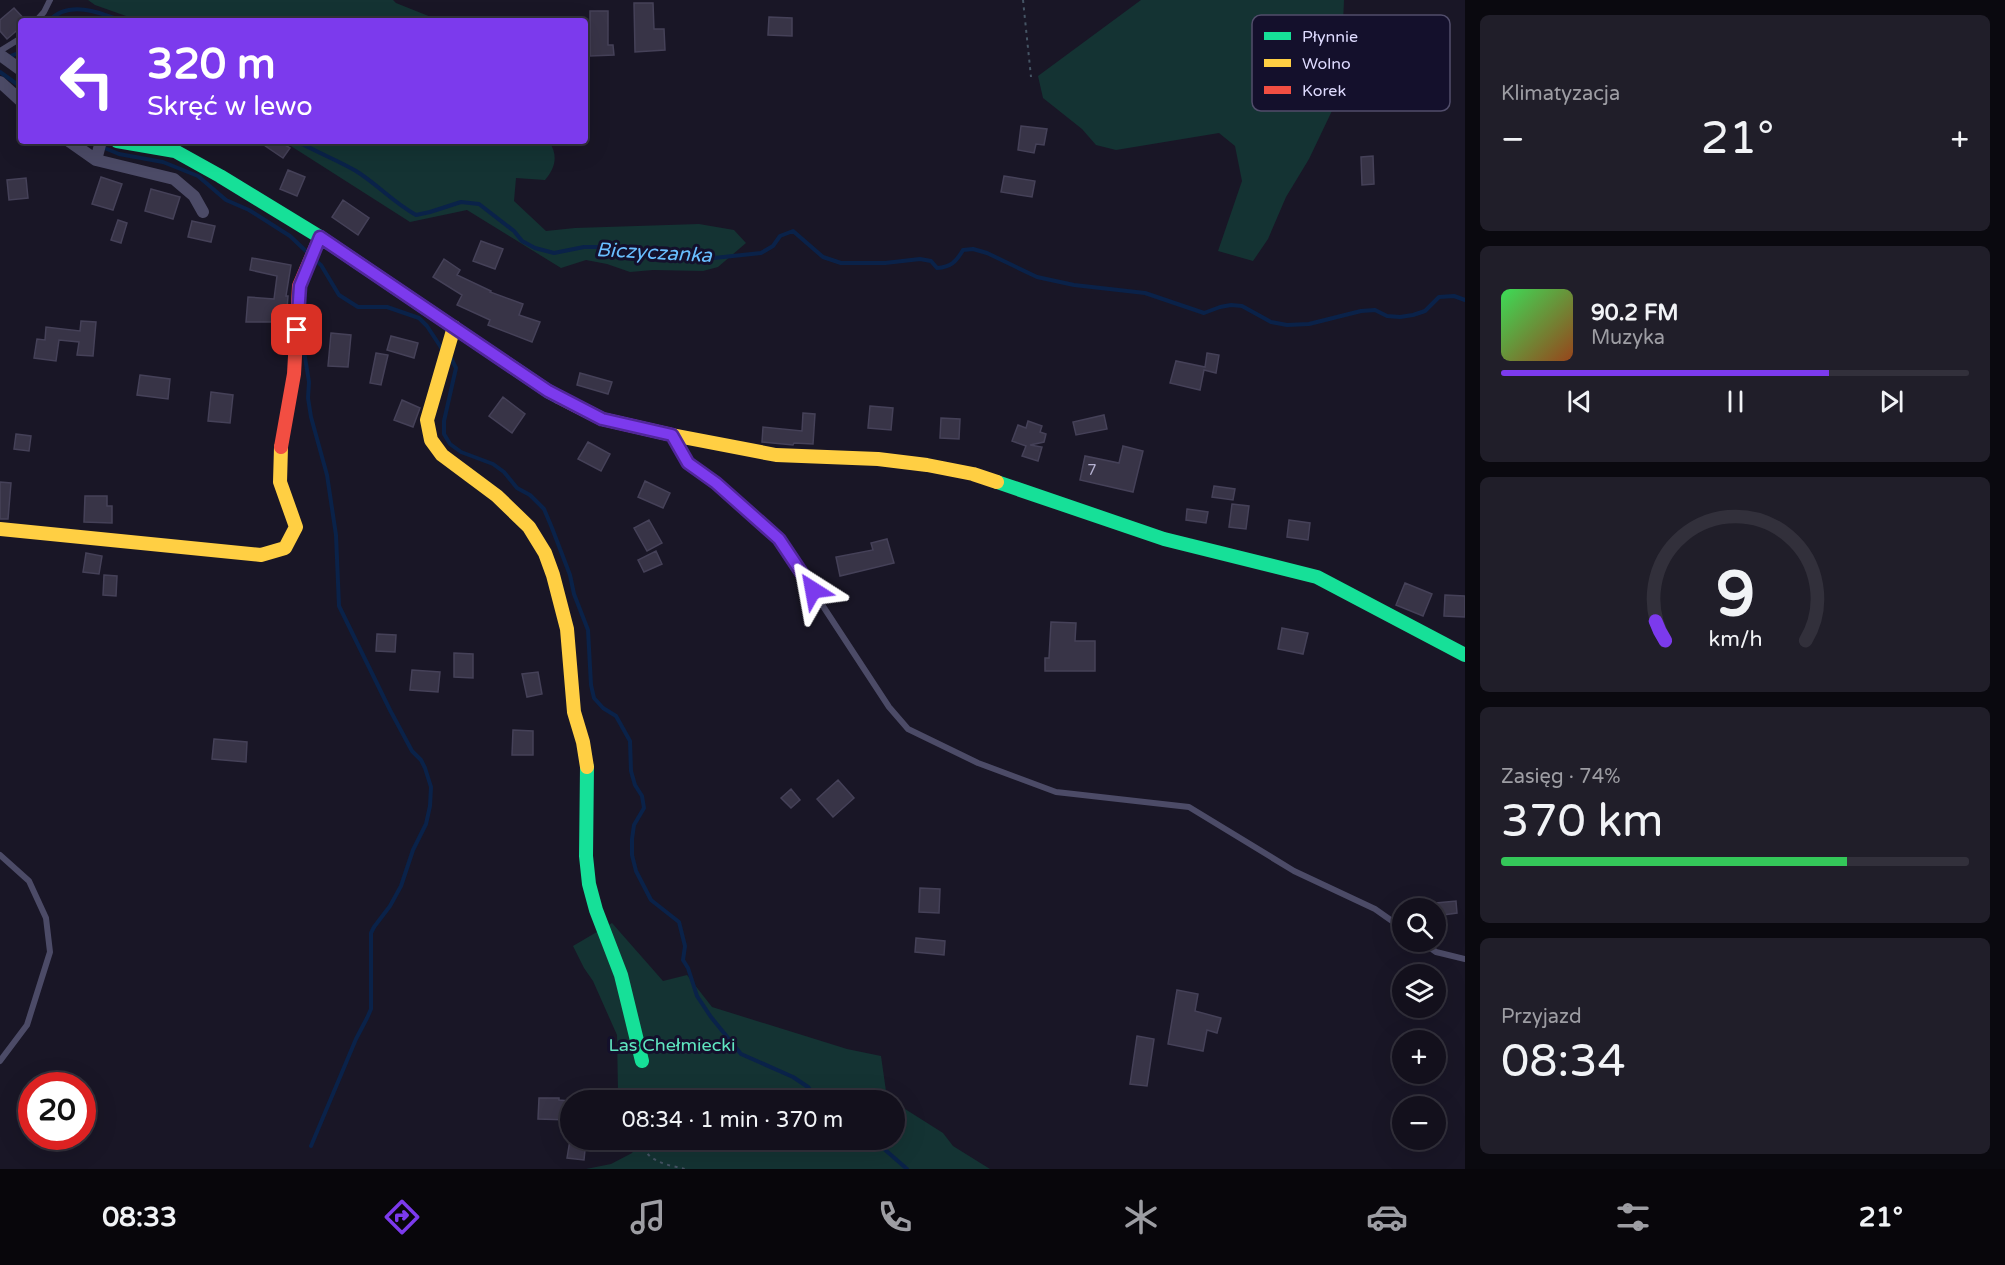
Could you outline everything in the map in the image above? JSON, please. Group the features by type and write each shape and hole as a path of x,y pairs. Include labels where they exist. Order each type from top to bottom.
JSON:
{"street":[{"path":"0,82 18,98"},
{"path":"73,144 96,160 174,179 194,196 203,212"},
{"path":"96,160 100,144"},
{"path":"134,144 175,151 220,176 320,237 548,391 602,419 776,455 878,459 973,474 1164,539 1317,577 1465,655"},
{"path":"0,529 261,555 285,549 296,527 280,482 280,456 294,374 300,286 320,237"},
{"path":"454,327 427,420 431,440 442,455 497,496 529,527 545,553 561,600 570,652 574,712 583,742 588,776 586,856 589,884 596,910 621,975 642,1061"}],"lane":[{"path":"39,18 50,0"},
{"path":"8,59 18,43"},
{"path":"672,435 688,463 716,483 779,539 889,707 908,729 978,763 1056,792 1189,807 1294,871 1375,909 1392,921"},
{"path":"0,855 29,881 46,918 50,952 27,1025 0,1061"},
{"path":"1436,952 1465,959"}],"path":[{"path":"1023,0 1031,77"},
{"path":"645,1150 650,1157 684,1169"}],"green space":[{"path":"88,0 393,0 434,18 132,18 95,5"},
{"path":"1141,0 1344,0 1343,15 1252,15 1252,111 1332,111 1309,159 1286,197 1268,239 1253,261 1218,251 1242,181 1235,146 1219,133 1116,150 1096,145 1082,129 1043,98 1038,76"},
{"path":"288,144 551,144 555,156 552,170 545,180 516,178 514,201 546,231 699,224 734,230 746,243 718,267 703,271 630,272 586,260 561,268 467,210 410,222"},
{"name":"Las Chełmiecki","path":"612,923 663,981 687,975 712,1007 847,1049 881,1056 886,1090 618,1090 617,1035 593,981 573,946"},
{"path":"905,1109 943,1133 953,1146 990,1169 586,1169 611,1164 634,1150 905,1150"}],"building":[{"path":"634,3 653,3 654,29 664,29 665,50 635,52"},
{"path":"14,8 23,18 18,18 18,30 7,39 0,31 0,20"},
{"path":"590,11 608,11 608,45 613,45 614,55 590,56"},
{"path":"769,17 792,18 792,36 768,35"},
{"path":"1021,126 1047,129 1044,145 1036,144 1034,153 1018,150"},
{"path":"262,144 284,144 290,148 283,158"},
{"path":"1373,156 1374,184 1362,185 1361,157"},
{"path":"288,170 305,177 297,196 280,189"},
{"path":"1004,176 1035,181 1032,197 1001,192"},
{"path":"101,177 122,184 113,210 92,204"},
{"path":"26,178 28,198 9,200 7,180"},
{"path":"151,189 180,197 173,219 145,211"},
{"path":"343,200 369,218 358,235 332,217"},
{"path":"118,220 127,223 121,243 111,240"},
{"path":"192,221 215,226 211,242 188,237"},
{"path":"481,241 503,249 495,269 473,261"},
{"path":"252,258 291,265 286,296 288,296 286,322 246,322 248,297 274,299 277,276 250,270"},
{"path":"444,259 460,270 457,275 490,292 523,304 519,315 540,322 532,342 488,325 490,320 457,305 462,295 433,277"},
{"path":"81,321 96,322 93,356 77,355 79,342 59,340 56,361 34,358 37,339 45,340 46,327 80,331"},
{"path":"331,333 351,335 348,367 328,366"},
{"path":"391,336 418,343 414,358 387,350"},
{"path":"376,353 388,355 381,385 370,383"},
{"path":"1207,353 1219,355 1216,373 1204,370 1200,390 1170,383 1176,361 1205,367"},
{"path":"580,373 612,382 608,394 577,385"},
{"path":"140,375 170,379 168,399 137,395"},
{"path":"211,392 233,395 230,423 208,421"},
{"path":"503,397 525,414 512,433 489,416"},
{"path":"402,400 420,408 413,427 394,420"},
{"path":"870,406 893,408 891,430 868,428"},
{"path":"803,413 815,414 813,444 762,442 763,427 802,431"},
{"path":"1104,415 1107,429 1076,435 1073,422"},
{"path":"941,418 960,419 959,439 940,438"},
{"path":"1028,421 1042,426 1040,432 1046,434 1044,442 1030,445 1042,447 1038,461 1022,456 1026,446 1012,441 1018,425 1026,428"},
{"path":"16,434 31,436 29,451 14,449"},
{"path":"588,442 610,454 601,471 578,459"},
{"path":"1123,446 1143,451 1133,492 1080,480 1085,456 1119,463"},
{"path":"645,481 670,493 663,508 638,497"},
{"path":"0,482 11,483 8,519 0,519"},
{"path":"1214,486 1235,489 1233,500 1212,497"},
{"path":"85,496 107,496 107,506 112,506 112,523 84,522"},
{"path":"1232,504 1249,506 1246,529 1229,527"},
{"path":"1187,509 1208,512 1206,523 1186,520"},
{"path":"649,520 662,543 647,551 634,528"},
{"path":"1289,520 1310,523 1308,540 1287,537"},
{"path":"887,539 894,563 840,576 836,557 873,550 871,543"},
{"path":"656,551 662,564 644,572 638,560"},
{"path":"86,553 102,556 99,574 83,572"},
{"path":"104,575 117,576 116,596 103,595"},
{"path":"1405,583 1432,594 1423,616 1396,605"},
{"path":"1445,595 1465,596 1465,617 1444,616"},
{"path":"1051,622 1076,623 1075,641 1095,641 1095,671 1045,671 1045,658 1049,658"},
{"path":"1282,628 1308,633 1303,654 1278,649"},
{"path":"377,634 396,635 395,652 376,651"},
{"path":"454,653 473,654 473,678 454,677"},
{"path":"412,670 440,672 438,692 410,690"},
{"path":"538,672 542,694 527,697 522,674"},
{"path":"513,730 533,731 533,755 512,755"},
{"path":"214,739 247,742 246,762 212,759"},
{"path":"838,780 854,798 833,817 817,799"},
{"path":"791,789 800,800 791,808 781,798"},
{"path":"920,888 940,889 939,913 919,912"},
{"path":"1456,901 1457,913 1446,915 1446,902"},
{"path":"916,938 945,941 944,955 915,952"},
{"path":"1177,990 1198,994 1195,1011 1221,1018 1217,1033 1207,1030 1203,1051 1168,1044"},
{"path":"1137,1036 1154,1039 1147,1086 1130,1084"},
{"path":"539,1098 559,1098 560,1120 538,1119"},
{"path":"568,1150 585,1150 584,1160 567,1158"}],"waterway":[{"name":"Biczyczanka","path":"53,18 74,9 114,18"},
{"name":"Biczyczanka","path":"8,57 18,53"},
{"path":"0,72 18,85"},
{"path":"95,144 119,154 163,162 198,176 226,200 249,210 290,236 308,253"},
{"name":"Biczyczanka","path":"303,144 356,171 416,215 461,202 479,204 514,231 522,241 535,248 554,253 584,247 607,247 649,256 714,258 761,253 773,246 780,236 793,231 823,257 841,263 885,263 920,259 931,261 937,268 953,263 963,250 973,249 987,253 1037,277 1074,285 1145,293 1204,313 1220,307 1242,306 1271,322 1287,325 1309,324 1361,311 1375,310 1387,316 1400,317 1425,311 1439,297 1454,296 1465,300"},
{"path":"315,260 321,265 339,295 358,307 387,307 419,318 442,349"},
{"path":"303,345 309,382 308,398 311,417 327,475 336,535 339,606 390,710 412,751 421,760 431,787 426,824 413,850 401,886 371,933 371,1009 311,1146"},
{"path":"451,358 456,368 444,421 444,434 450,444 461,452 493,464 504,472 517,488 530,495 544,509 570,575 574,594 588,630 591,685 594,698 603,708 616,716 630,741 631,771 635,785 642,796 644,808 634,825 632,839 632,855 636,871 651,900 679,922 685,946 683,960 697,996 741,1054 793,1077 810,1090"},
{"path":"885,1150 907,1169"}],"traffic: fast":[{"path":"134,144 175,151 220,176 320,237 559,397"},
{"path":"997,482 1164,539 1317,577 1465,655"},
{"path":"587,767 586,856 589,884 596,910 621,975 642,1061"}],"traffic: slow":[{"path":"454,327 427,420 431,440 442,455 497,496 529,527 545,553 567,629 574,712 583,742 587,767"},
{"path":"559,397 602,419 672,435 776,455 878,459 927,465 973,474 997,482"},
{"path":"0,529 261,555 285,548 296,527 280,482 281,447"}],"traffic: jam":[{"path":"281,447 294,374 299,286 320,237"}],"route":[{"path":"297,330 300,286 320,237 548,391 602,419 672,435 688,463 716,483 779,539 813,590"}]}
